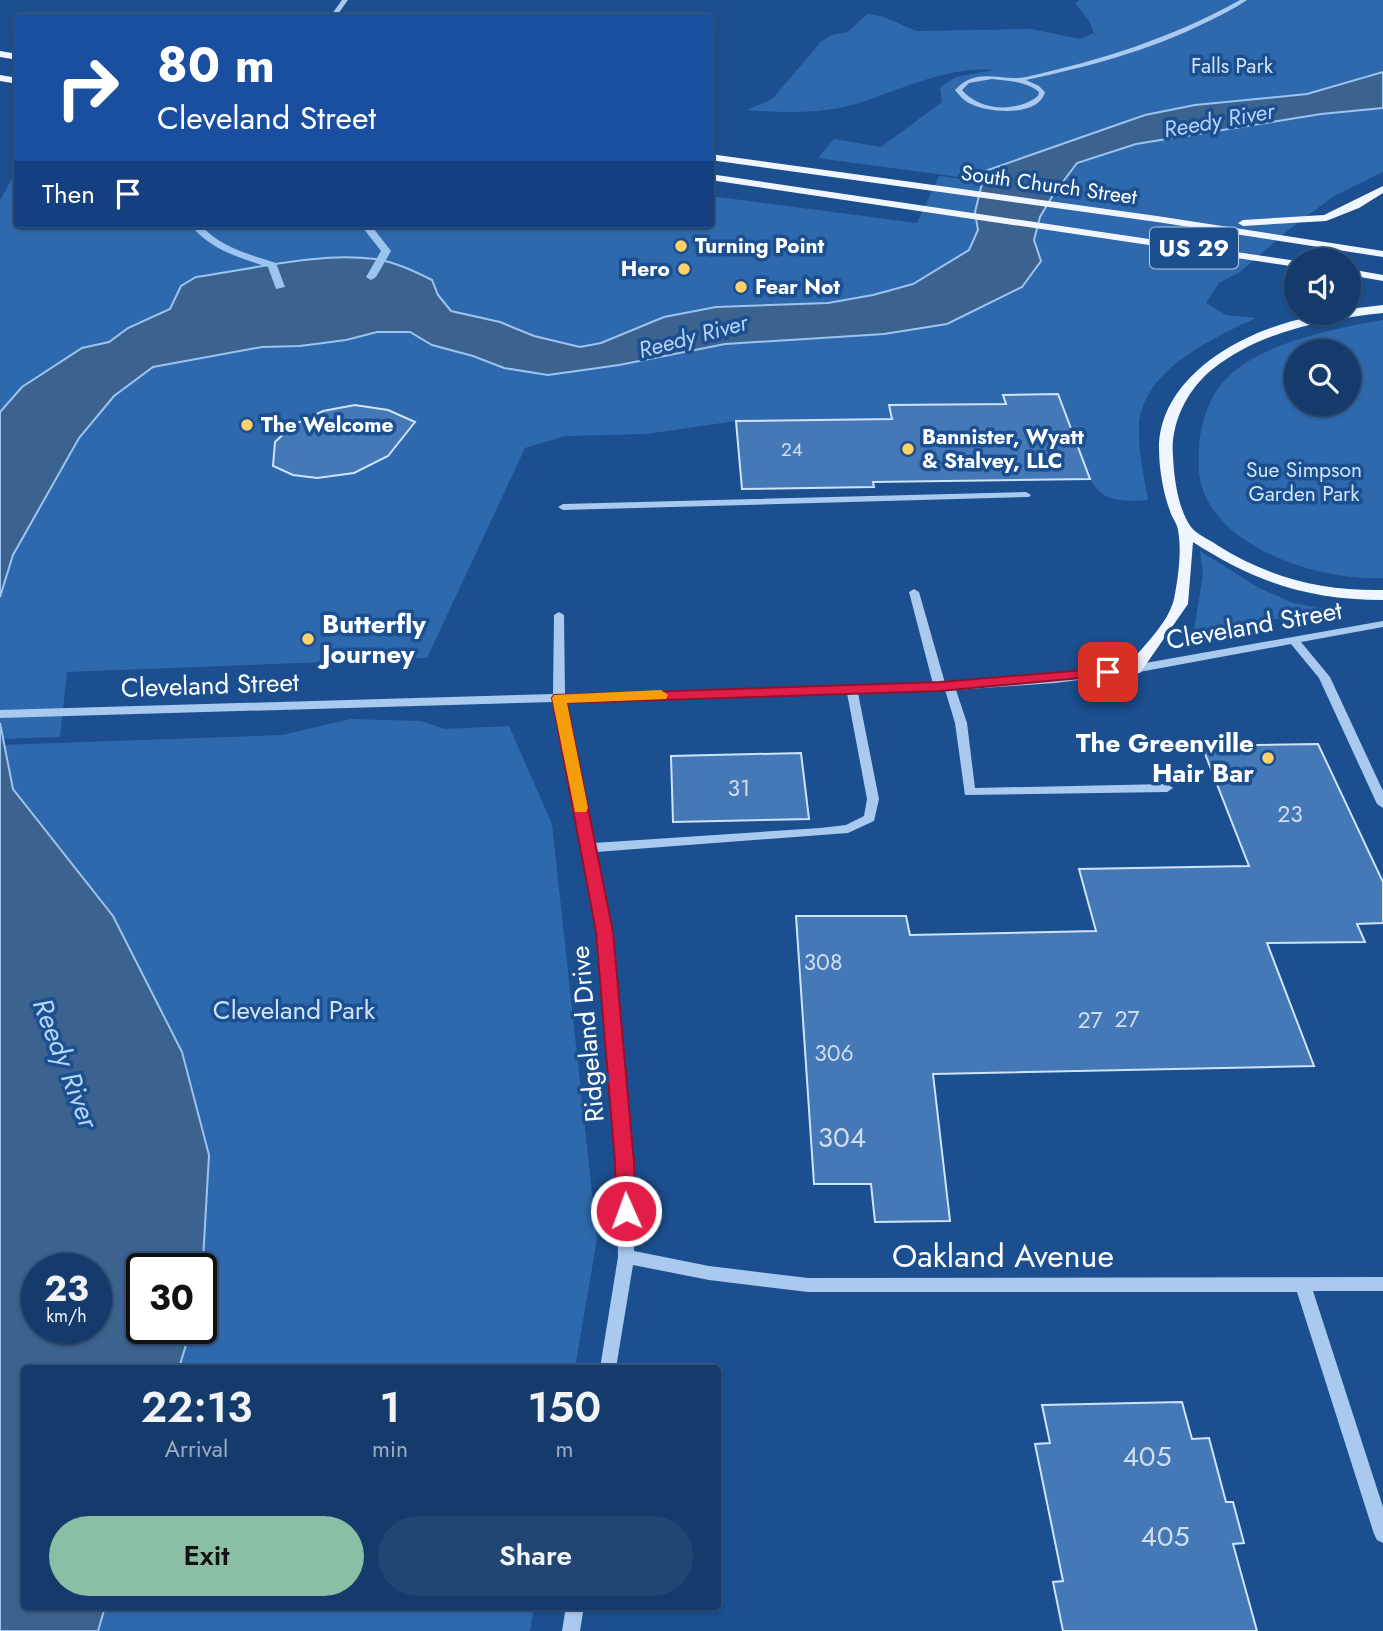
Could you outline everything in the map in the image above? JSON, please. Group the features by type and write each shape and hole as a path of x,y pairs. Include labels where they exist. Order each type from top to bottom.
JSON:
{"main road":[{"name":"South Church Street","path":"714,158 1157,219 1383,254"},
{"name":"South Church Street","path":"714,178 1284,262"},
{"path":"1157,219 1256,224 1308,221 1326,218 1355,206 1383,189"},
{"path":"1361,274 1383,278"},
{"path":"1361,312 1383,309"},
{"path":"1293,325 1244,343 1210,365 1188,386 1176,403 1166,443 1175,510 1186,531 1251,570 1298,587 1349,596 1383,595"},
{"path":"1134,669 1180,604 1186,531"}],"street":[{"path":"1019,80 1037,87 1042,92 1038,101 1019,107 994,107 968,101 958,90 967,81 978,78 1019,80 1092,64 1159,42 1208,21 1244,0"},
{"path":"563,507 1026,495"},
{"path":"914,592 944,686 961,723 969,792 1167,788"},
{"name":"Ridgeland Drive","path":"559,615 559,698 605,932 624,1162 626,1257 608,1365"},
{"name":"Cleveland Street","path":"0,714 852,690 1055,679 1134,669 1383,624"},
{"path":"1294,641 1324,677 1383,804"},
{"name":"Oakland Avenue","path":"626,1257 709,1273 808,1285 1383,1283"},
{"path":"571,1631 574,1610"}],"lane":[{"path":"588,848 820,832 848,829 870,818 873,799 852,690"},
{"path":"1302,1283 1383,1534"}],"green space":[{"name":"Falls Park","path":"1080,0 1383,0 1383,172 1334,196 1287,231 1240,272 1219,283 1206,303 1226,315 1256,318 1220,335 1182,358 1153,388 1143,406 1139,426 1140,454 1148,500 1114,499 1096,488 1076,449 1057,394 1004,395 1006,404 889,405 892,419 736,421 646,434 565,436 525,448 427,658 67,672 60,737 0,739 0,200 14,175 14,228 714,228 714,196 917,223 939,176 1056,190 818,158 834,139 881,147 942,102 940,87 956,77 994,70 942,75 846,107 789,112 747,110 772,99 820,43 831,35 848,32 867,14 887,18 917,31 1031,29 1080,39 1094,33 1089,21 1075,3"},
{"name":"Sue Simpson Garden Park","path":"1383,320 1383,578 1358,578 1303,567 1250,544 1228,527 1211,507 1201,484 1199,471 1203,422 1217,390 1236,369 1284,345 1284,416 1361,416 1361,339 1300,339"},
{"path":"1200,551 1259,588 1293,603 1327,609 1193,636 1203,575"},
{"name":"Cleveland Park","path":"351,719 421,721 444,729 509,726 552,824 597,1239 576,1365 21,1365 21,1610 534,1610 530,1631 0,1631 0,745 282,735"}],"water":[{"name":"Reedy River","path":"1383,72 1383,108 1321,114 1136,144 1077,163 1040,217 1034,240 1041,261 1022,287 947,324 884,334 725,344 619,365 548,375 504,368 432,345 410,332 377,332 346,340 300,346 262,347 153,367 114,396 79,438 13,555 0,597 0,412 22,387 82,348 109,342 128,328 170,309 181,286 196,277 286,262 353,257 375,259 411,270 432,280 438,295 451,311 500,322 534,336 580,347 601,343 664,317 716,307 828,303 913,284 969,250 978,230 975,212 985,171 1145,115 1195,105 1307,94"},
{"name":"Reedy River","path":"0,723 13,789 113,916 182,1052 209,1155 203,1253 126,1253 126,1344 186,1344 180,1365 21,1365 21,1610 104,1610 98,1631 0,1631"}],"building":[{"name":"Bannister, Wyatt & Stalvey, LLC","path":"1058,394 1090,479 873,482 874,487 742,489 736,421 892,419 889,405 1006,404 1003,395"},
{"path":"355,405 388,410 415,422 388,456 354,473 317,478 293,475 273,466 275,442 293,425 323,411"},
{"path":"1318,744 1383,882 1383,923 1357,924 1365,942 1267,943 1314,1066 933,1074 950,1221 875,1222 871,1184 814,1184 796,916 906,916 910,935 1096,931 1079,869 1249,866 1202,746"},
{"path":"801,753 809,819 673,822 671,756"},
{"path":"1182,1402 1192,1439 1209,1438 1226,1502 1233,1502 1244,1543 1233,1544 1257,1631 1063,1631 1053,1582 1063,1581 1035,1444 1050,1443 1042,1405"}],"waterway":[{"path":"198,228 220,246 272,265 280,287"},
{"path":"368,228 386,251 371,277"}],"slow traffic":[{"path":"580,808 559,698 661,695"}],"place":[{"name":"Turning Point","path":"681,246"},
{"name":"Hero","path":"684,269"},
{"name":"Fear Not","path":"741,287"},
{"name":"The Welcome","path":"247,425"},
{"name":"Bannister, Wyatt & Stalvey, LLC","path":"908,449"},
{"name":"Butterfly Journey","path":"308,639"},
{"name":"The Greenville Hair Bar","path":"1268,758"}],"route":[{"path":"626,1211 605,932 559,698 940,687 1055,679 1108,672"}]}
